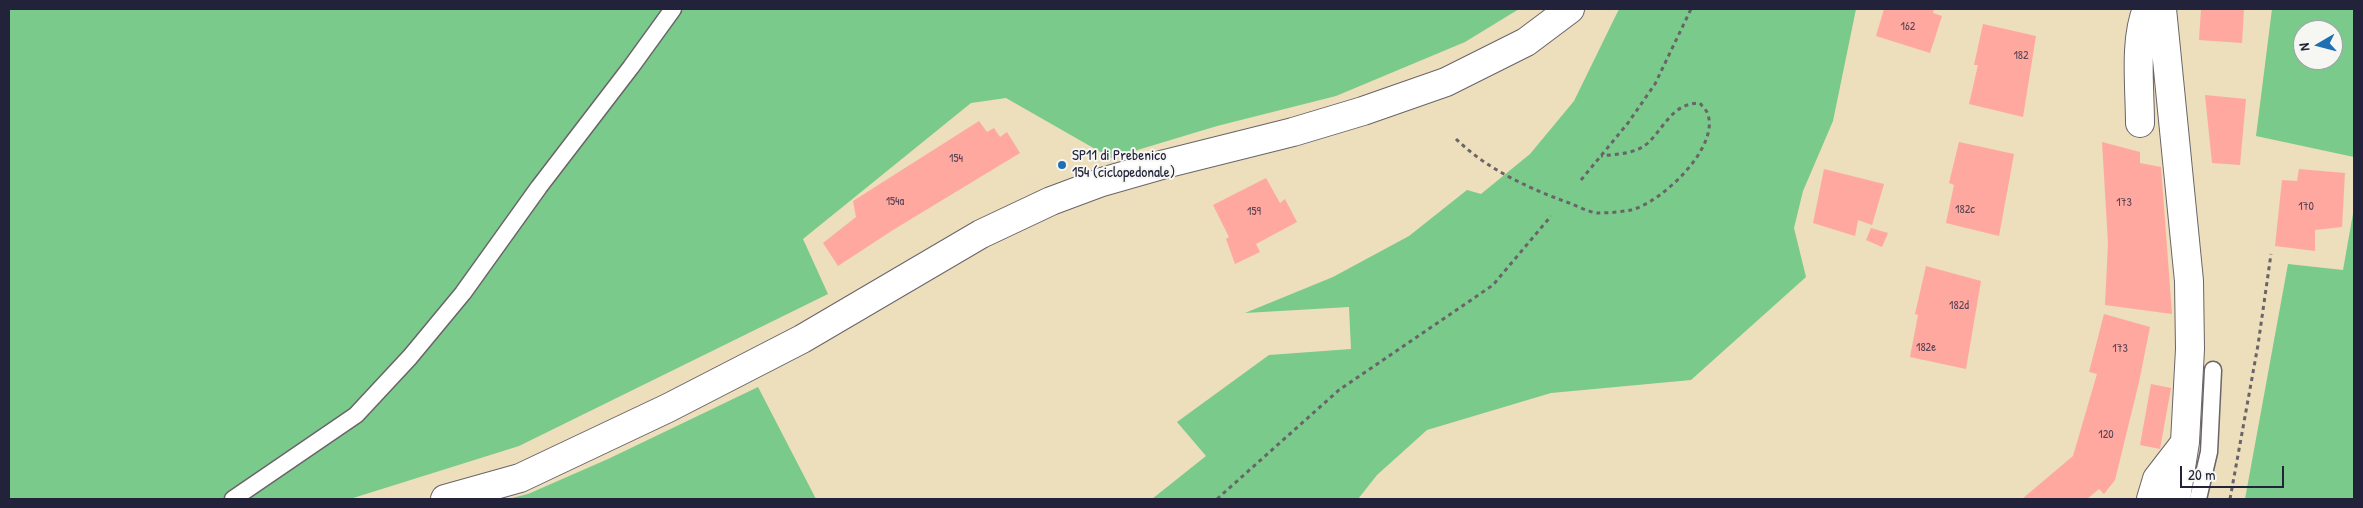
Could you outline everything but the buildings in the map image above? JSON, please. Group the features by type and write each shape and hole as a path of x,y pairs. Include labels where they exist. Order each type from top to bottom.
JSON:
{"main road":[{"path":"445,499 520,478 668,408 802,339 981,234 1051,201 1102,182 1285,134 1363,111 1446,82 1526,42 1570,9"},
{"path":"2140,123 2140,43 2142,21 2147,9"},
{"path":"2162,9 2189,281 2190,349 2185,442 2176,499"},
{"path":"2151,499 2157,479 2185,442"}],"lane":[{"path":"233,499 356,415 410,357 463,293 539,187 632,67 673,9"},
{"path":"2198,499 2209,452 2213,370"}],"path":[{"path":"1581,180 1628,123 1655,84 1691,9"},
{"path":"1456,139 1493,168 1554,198 1596,213 1632,210 1665,192 1687,171 1704,144 1709,124 1707,112 1700,103 1690,103 1678,109 1666,120 1648,143 1628,153 1601,156"},
{"path":"1217,499 1338,390 1493,285 1551,216"},
{"path":"2230,499 2258,345 2271,254"}],"green space":[{"path":"9,9 1519,9 1465,42 1336,96 1217,126 1111,158 1006,98 971,103 803,239 828,294 519,446 350,499 9,499"},
{"path":"1619,9 1856,9 1833,121 1803,191 1794,228 1806,277 1691,380 1551,393 1427,430 1377,475 1358,499 1152,499 1206,456 1177,422 1269,355 1351,349 1349,307 1245,313 1333,277 1409,236 1467,190 1481,194 1530,154 1574,101"},
{"path":"2272,9 2354,9 2354,157 2256,136"},
{"path":"2354,208 2354,499 2245,499 2288,264 2343,270"},
{"path":"758,387 816,499 508,499 528,494 608,459"}],"place":[{"name":"SP11 di Prebenico 154 (ciclopedonale)","path":"1062,165"}]}
